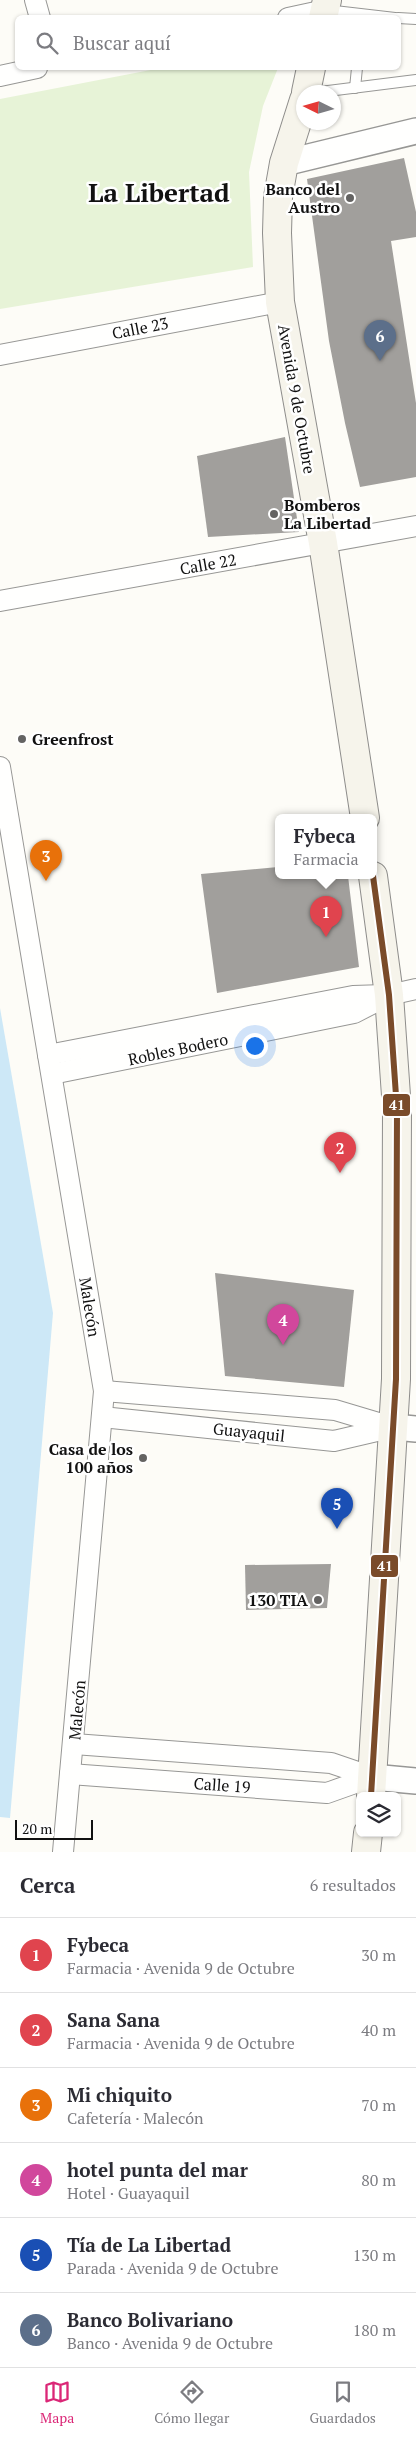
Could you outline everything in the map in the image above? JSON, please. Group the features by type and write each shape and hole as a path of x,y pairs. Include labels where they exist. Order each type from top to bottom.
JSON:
{"main road":[{"path":"307,85 311,70"},
{"name":"Avenida 9 de Octubre","path":"296,125 284,163 278,197 277,232 280,302 323,543 364,814"},
{"path":"374,879 389,995 397,1110 405,1428 389,1783"},
{"path":"366,1852 368,1837"}],"street":[{"path":"35,0 39,15"},
{"path":"300,15 325,9"},
{"path":"0,76 28,70"},
{"path":"284,163 416,131"},
{"name":"Calle 23","path":"0,355 280,302"},
{"name":"Calle 22","path":"0,602 416,526"},
{"name":"Malecón","path":"0,767 104,1391 64,1852"},
{"name":"Robles Bodero","path":"50,1065 354,1013 389,995 416,989"},
{"name":"Guayaquil","path":"104,1391 335,1410 405,1428"},
{"name":"Guayaquil","path":"102,1417 334,1441 405,1428"},
{"name":"Calle 19","path":"74,1744 331,1763 389,1783"},
{"name":"Calle 19","path":"70,1774 327,1793 389,1783"}],"lane":[{"path":"325,9 356,15"},
{"path":"401,18 416,19"},
{"path":"355,88 357,70"},
{"path":"341,90 416,80"}],"green space":[{"path":"151,70 277,70 263,106 249,172 253,267 0,309 0,99"}],"water":[{"path":"0,1008 53,1313 10,1818 0,1817"}],"building":[{"path":"404,158 416,212 416,237 391,241 416,403 416,477 360,487 329,341 307,179"},
{"path":"285,437 299,532 208,537 197,456"},
{"path":"275,867 275,879 348,879 359,967 217,993 201,874"},
{"path":"215,1273 354,1290 344,1387 225,1376"},
{"path":"331,1564 327,1608 246,1610 245,1565"}],"transit line":[{"name":"41","path":"371,1792 396,1379 397,1110 389,995 373,879"}],"place":[{"name":"Banco del Austro","path":"350,198"},
{"name":"Banco Bolivariano","path":"380,361"},
{"name":"Bomberos La Libertad","path":"274,514"},
{"name":"Greenfrost","path":"22,739"},
{"name":"Mi chiquito","path":"46,881"},
{"name":"Fybeca","path":"326,937"},
{"name":"Sana Sana","path":"340,1173"},
{"name":"hotel punta del mar","path":"283,1345"},
{"name":"Casa de los 100 años","path":"143,1458"},
{"name":"Tía de La Libertad","path":"337,1529"},
{"name":"130 TIA","path":"318,1600"}],"district":[{"name":"La Libertad","path":"159,193"}]}
